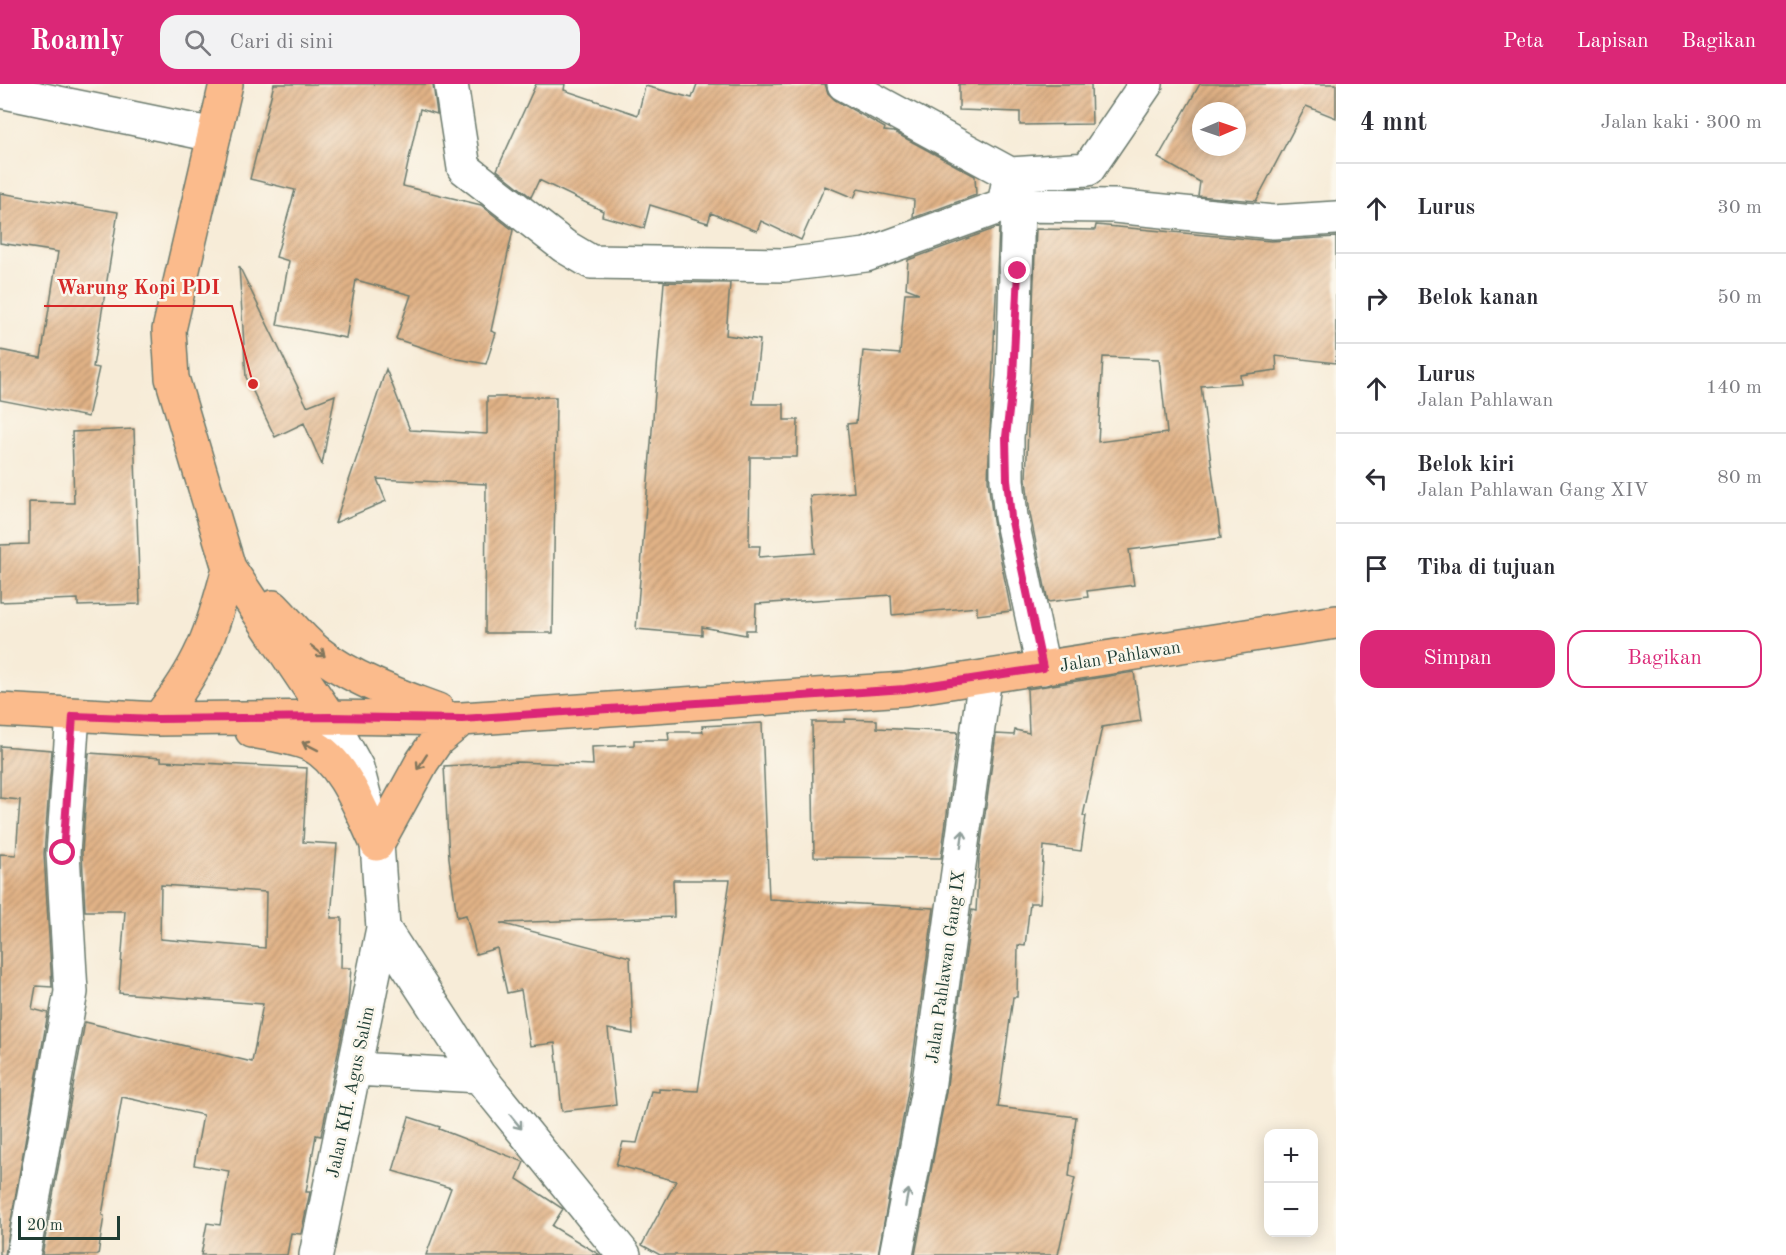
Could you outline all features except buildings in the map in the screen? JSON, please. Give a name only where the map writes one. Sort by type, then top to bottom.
[{"type":"main road","points":[[226,84],[169,330],[172,378],[229,568],[329,717]]},
{"type":"main road","points":[[158,719],[186,685],[211,634],[229,568]]},
{"type":"main road","points":[[229,568],[325,656],[400,697],[462,719]]},
{"type":"main road","name":"Jalan Pahlawan","points":[[158,719],[329,717],[462,719],[905,689],[1336,622]]},
{"type":"main road","points":[[0,710],[73,716],[158,719],[273,734],[312,745],[341,771],[377,844]]},
{"type":"main road","points":[[377,844],[422,762],[437,740],[462,719]]},
{"type":"street","points":[[451,84],[464,168],[564,246],[591,262],[784,265],[866,255],[1011,195],[1088,170],[1146,84]]},
{"type":"street","points":[[844,84],[1011,195],[1273,222],[1336,218]]},
{"type":"street","points":[[0,91],[213,135]]},
{"type":"street","points":[[1011,195],[1013,377],[1006,437],[1007,480],[1011,517],[1043,668]]},
{"type":"street","name":"Jalan Pahlawan Gang IX","points":[[896,1255],[928,1089],[985,677]]},
{"type":"street","points":[[23,1255],[71,992],[63,853],[73,716]]},
{"type":"street","points":[[329,717],[349,749],[357,768],[377,844],[383,928],[479,1076],[624,1255]]},
{"type":"street","name":"Jalan KH. Agus Salim","points":[[316,1255],[356,1069],[383,928]]},
{"type":"street","points":[[356,1069],[479,1076]]},
{"type":"place","name":"Warung Kopi PDI","points":[[253,384]]},
{"type":"route","points":[[63,853],[73,716],[158,719],[329,717],[462,719],[905,689],[1043,668],[1011,517],[1007,480],[1006,437],[1013,377],[1018,271]]}]
